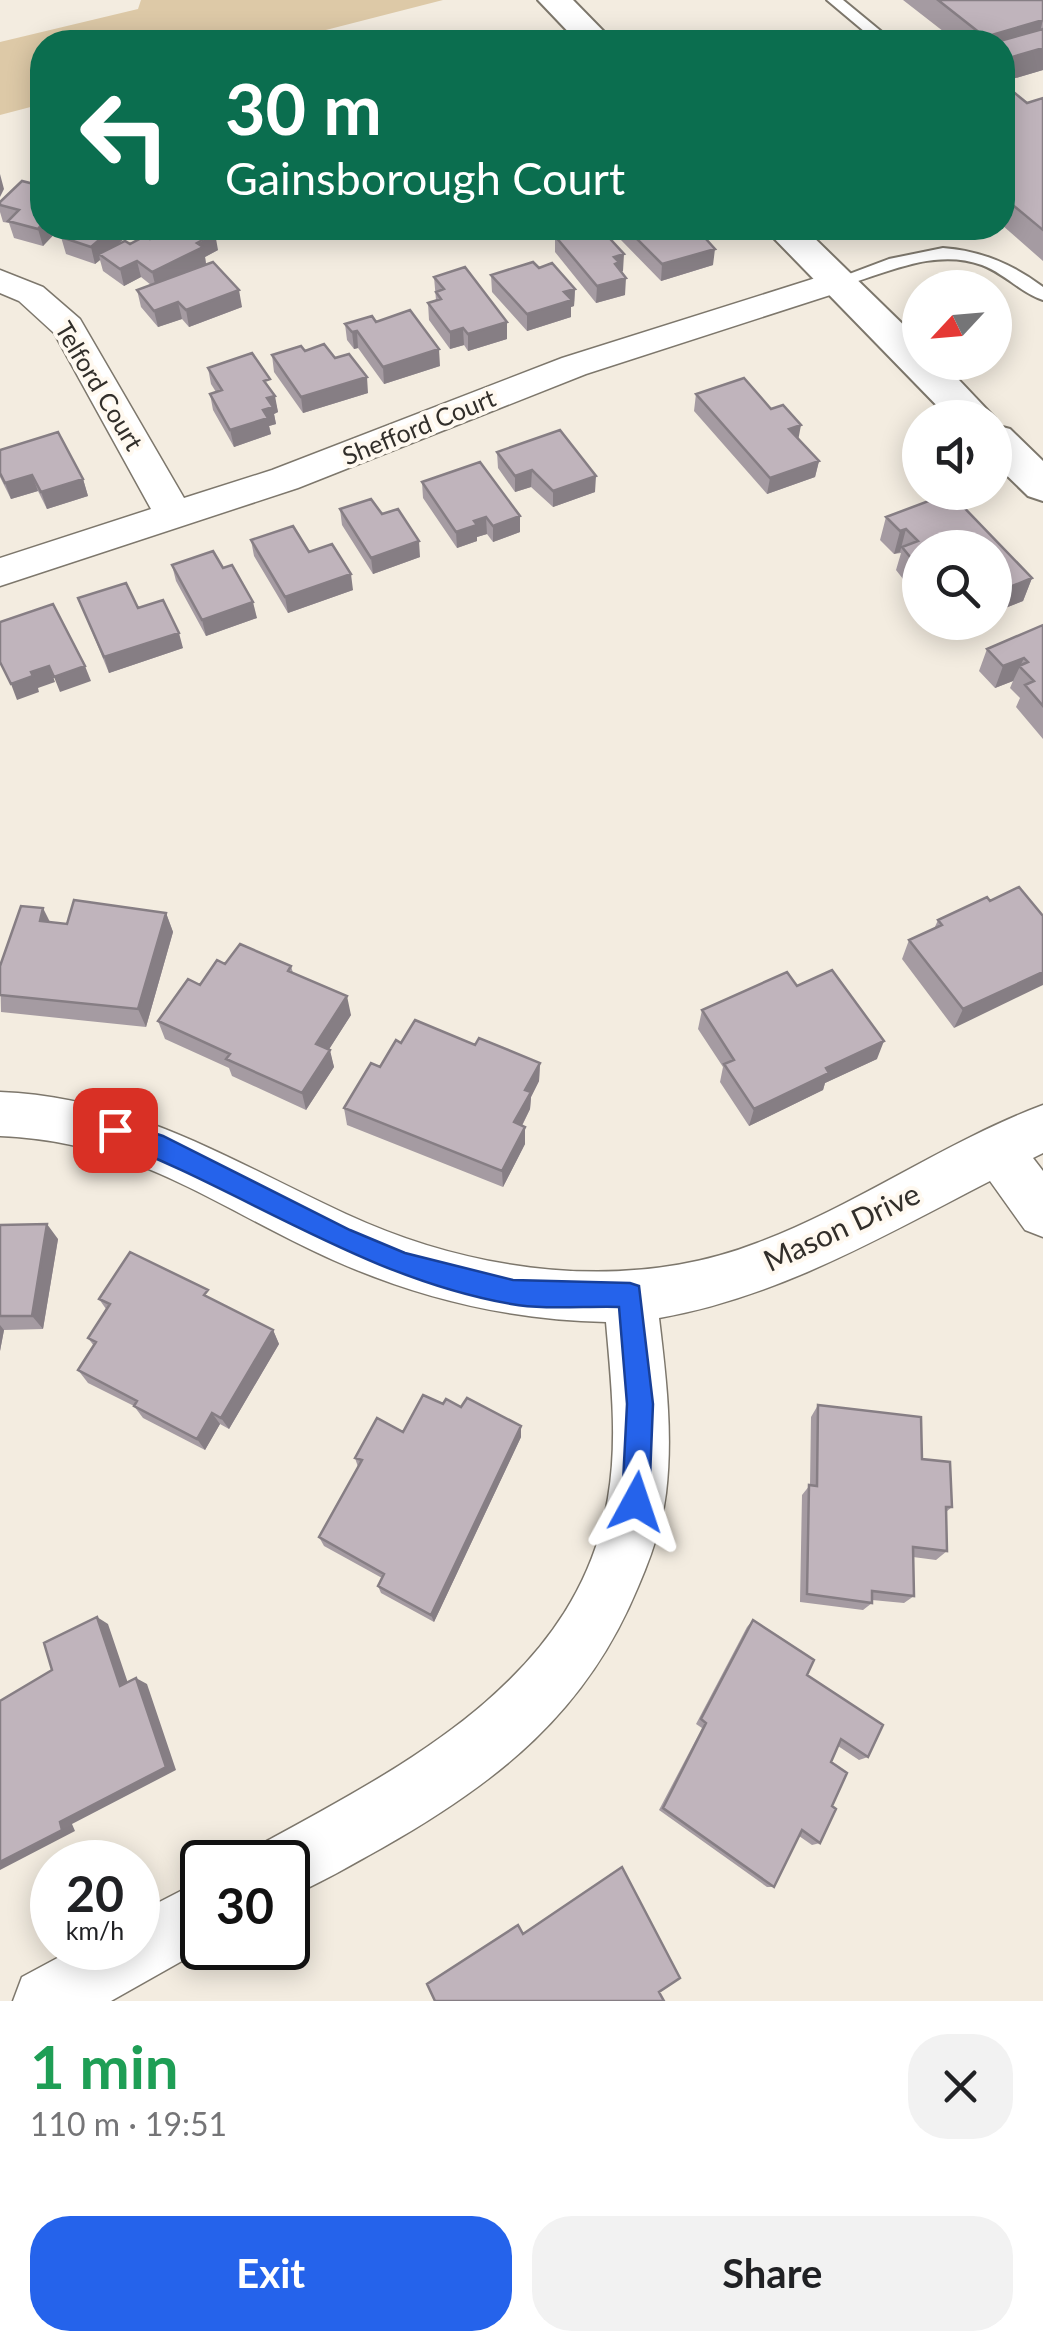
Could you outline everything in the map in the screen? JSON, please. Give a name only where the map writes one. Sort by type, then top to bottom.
[{"type":"street","points":[[554,0],[585,30]]},
{"type":"street","points":[[795,240],[956,400]]},
{"type":"street","name":"Telford Court","points":[[0,280],[31,294],[68,327],[174,515]]},
{"type":"street","name":"Shefford Court","points":[[0,572],[296,475],[574,366],[837,282]]},
{"type":"street","points":[[1012,456],[1043,486]]},
{"type":"street","name":"Mason Drive","points":[[0,1114],[74,1118],[154,1144],[362,1248],[447,1278],[536,1295],[630,1295],[716,1282],[766,1265],[1043,1128]]},
{"type":"street","points":[[998,1152],[1043,1213]]},
{"type":"street","points":[[310,1854],[478,1754],[522,1716],[575,1650],[613,1578],[636,1502],[640,1404],[630,1295]]},
{"type":"street","points":[[46,2001],[180,1925]]},
{"type":"lane","points":[[834,0],[871,30]]},
{"type":"lane","points":[[837,282],[919,256],[967,253],[1011,268],[1043,295]]},
{"type":"shaded area","points":[[141,0],[443,0],[326,30],[50,30],[138,9]]},
{"type":"shaded area","points":[[30,35],[30,107],[0,115],[0,42]]},
{"type":"building","points":[[938,0],[1043,0],[1043,20],[1009,30],[976,30]]},
{"type":"building","points":[[1043,29],[1043,48],[1015,56],[1015,37]]},
{"type":"building","points":[[1015,93],[1027,103],[1043,98],[1043,230],[1015,207]]},
{"type":"building","points":[[22,181],[30,183],[30,227],[8,221],[19,210],[0,205]]},
{"type":"building","points":[[70,240],[99,240],[91,247]]},
{"type":"building","points":[[138,240],[202,240],[197,243],[203,247],[152,272],[137,261],[120,269],[99,254],[125,241],[130,244]]},
{"type":"building","points":[[558,240],[611,240],[624,254],[614,257],[626,278],[597,286]]},
{"type":"building","points":[[638,240],[707,240],[715,249],[662,264]]},
{"type":"building","points":[[213,262],[239,290],[186,310],[178,302],[154,311],[137,290]]},
{"type":"building","points":[[533,262],[539,268],[552,263],[575,289],[564,292],[572,300],[527,314],[491,275]]},
{"type":"building","points":[[465,267],[507,322],[468,334],[463,328],[450,332],[428,303],[441,299],[436,292],[444,289],[434,277]]},
{"type":"building","points":[[410,310],[439,349],[383,367],[357,331],[352,332],[345,324],[372,316],[376,322]]},
{"type":"building","points":[[324,344],[335,358],[349,354],[367,377],[301,397],[272,355]]},
{"type":"building","points":[[252,353],[270,379],[264,381],[275,396],[267,398],[273,407],[263,410],[268,418],[230,430],[210,394],[222,390],[208,368]]},
{"type":"building","points":[[744,378],[771,409],[783,405],[801,425],[789,429],[819,461],[770,478],[696,394]]},
{"type":"building","points":[[560,430],[596,476],[553,491],[532,470],[515,476],[497,452]]},
{"type":"building","points":[[58,432],[83,479],[41,492],[32,475],[5,483],[0,473],[0,450]]},
{"type":"building","points":[[480,462],[520,516],[493,526],[486,517],[474,521],[477,525],[456,532],[422,482]]},
{"type":"building","points":[[371,499],[382,514],[398,509],[419,541],[371,558],[340,509]]},
{"type":"building","points":[[905,510],[966,510],[986,530],[900,531],[886,517]]},
{"type":"building","points":[[293,526],[309,552],[332,544],[351,574],[285,597],[251,540]]},
{"type":"building","points":[[213,551],[223,568],[232,565],[253,602],[202,620],[172,565]]},
{"type":"building","points":[[1012,557],[1032,578],[1012,586]]},
{"type":"building","points":[[126,583],[138,608],[163,600],[179,633],[104,657],[78,598]]},
{"type":"building","points":[[53,604],[85,666],[54,677],[49,666],[11,684],[0,662],[0,622]]},
{"type":"building","points":[[1043,625],[1043,706],[1025,685],[1034,681],[1019,666],[1028,662],[1024,658],[1003,666],[987,649]]},
{"type":"building","points":[[1019,887],[1043,916],[1043,972],[963,1009],[909,940],[942,925],[938,920]]},
{"type":"building","points":[[74,900],[166,913],[138,1009],[0,995],[0,966],[21,906],[43,908],[40,921],[67,924]]},
{"type":"building","points":[[240,944],[291,966],[288,971],[347,996],[316,1044],[330,1050],[302,1093],[226,1059],[230,1054],[158,1021],[188,979],[200,985],[217,960],[225,964]]},
{"type":"building","points":[[832,970],[884,1041],[754,1109],[724,1064],[734,1060],[702,1010],[787,972],[797,986]]},
{"type":"building","points":[[415,1020],[475,1045],[479,1038],[540,1063],[525,1090],[531,1092],[514,1122],[525,1127],[502,1171],[344,1108],[371,1063],[380,1067],[396,1040],[401,1043]]},
{"type":"building","points":[[47,1224],[32,1316],[0,1316],[0,1225]]},
{"type":"building","points":[[130,1252],[208,1290],[204,1295],[273,1330],[221,1418],[212,1413],[197,1439],[134,1406],[137,1401],[78,1370],[96,1342],[88,1338],[110,1304],[99,1299]]},
{"type":"building","points":[[423,1395],[443,1404],[446,1399],[461,1407],[467,1398],[521,1426],[431,1615],[378,1586],[384,1574],[319,1537],[362,1460],[355,1458],[377,1418],[403,1432]]},
{"type":"building","points":[[818,1405],[921,1417],[922,1459],[950,1462],[952,1507],[946,1507],[947,1551],[913,1547],[914,1596],[872,1591],[872,1603],[807,1594],[809,1485],[817,1486]]},
{"type":"building","points":[[97,1617],[120,1686],[136,1678],[166,1767],[60,1822],[62,1830],[43,1840],[30,1840],[30,1847],[0,1862],[0,1701],[52,1670],[44,1643]]},
{"type":"building","points":[[753,1620],[814,1660],[807,1675],[883,1725],[868,1757],[841,1739],[831,1762],[847,1773],[832,1806],[836,1809],[820,1843],[802,1830],[774,1887],[663,1808],[706,1723],[701,1719]]},
{"type":"building","points":[[622,1867],[680,1978],[659,1992],[664,2001],[435,2001],[427,1984],[518,1925],[523,1934]]},
{"type":"route","points":[[115,1130],[154,1144],[341,1238],[404,1265],[513,1292],[584,1297],[630,1295],[640,1404],[636,1502]]}]
